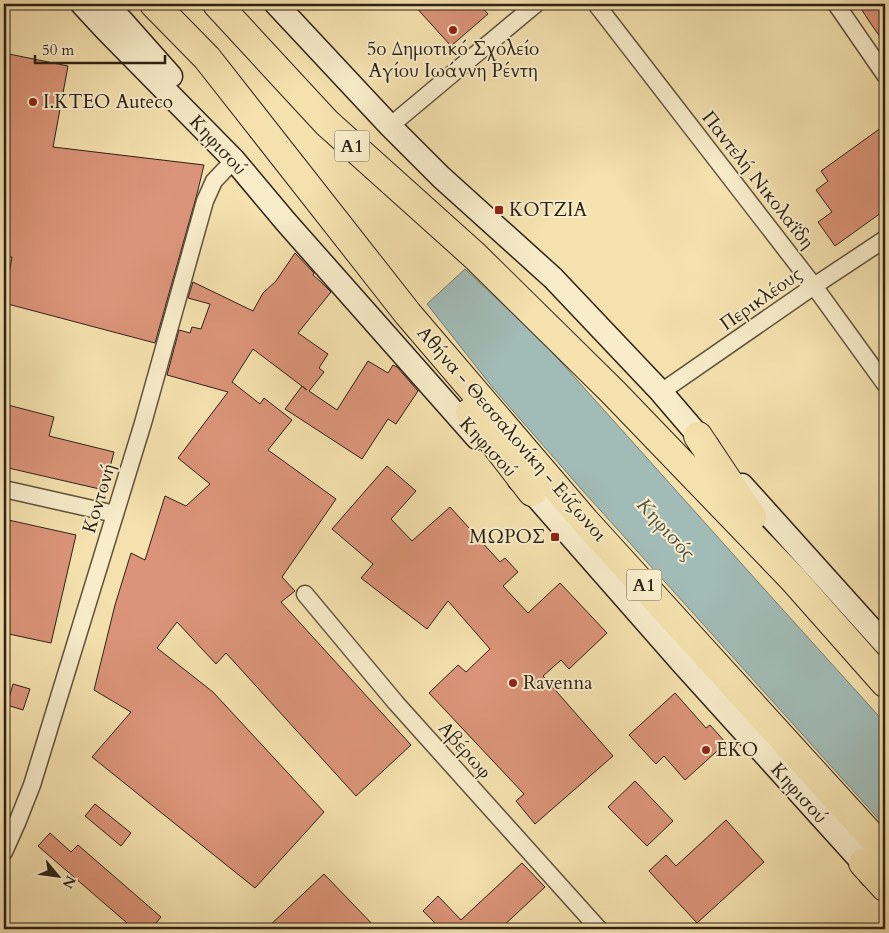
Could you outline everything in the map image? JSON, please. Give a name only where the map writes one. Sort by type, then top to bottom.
[{"type":"highway","name":"Αθήνα - Θεσσαλονίκη - Εύζωνοι","points":[[154,4],[207,58],[408,314],[874,857],[885,887]]},
{"type":"highway","name":"Α1","points":[[217,4],[327,123],[475,256],[613,392],[793,579],[885,684]]},
{"type":"highway","points":[[408,314],[429,359],[532,492]]},
{"type":"highway","points":[[698,436],[793,579]]},
{"type":"main road","name":"Κηφισού","points":[[82,4],[234,160],[371,319],[494,456],[532,492],[683,664],[874,857],[885,898]]},
{"type":"main road","points":[[107,4],[209,121],[234,160]]},
{"type":"main road","points":[[276,4],[390,126],[441,177],[553,278],[661,392],[698,436],[885,644]]},
{"type":"street","points":[[390,126],[536,4]]},
{"type":"street","name":"Παντελή Νικολαΐδη","points":[[596,4],[814,286],[885,384]]},
{"type":"street","points":[[836,4],[885,75]]},
{"type":"street","name":"Κοντονή","points":[[4,852],[32,785],[143,423],[205,201],[214,181],[234,160]]},
{"type":"street","name":"Περικλέους","points":[[661,392],[885,239]]},
{"type":"street","points":[[4,489],[115,514]]},
{"type":"street","name":"Αβέρωφ","points":[[305,594],[396,703],[598,929]]},
{"type":"water","name":"Κηφισός","points":[[465,269],[543,342],[885,723],[885,826],[582,490],[493,388],[427,304]]},
{"type":"building","name":"5ο Δημοτικό Σχολείο Αγίου Ιωάννη Ρέντη","points":[[413,4],[479,4],[488,14],[451,46]]},
{"type":"building","points":[[858,4],[885,4],[885,44],[871,24]]},
{"type":"building","points":[[4,53],[68,66],[53,147],[204,165],[155,343],[4,303],[12,257],[4,256]]},
{"type":"building","points":[[885,125],[885,210],[835,246],[818,222],[832,212],[816,190],[828,181],[821,171]]},
{"type":"building","points":[[295,253],[314,273],[313,275],[331,292],[298,333],[328,354],[319,368],[324,372],[309,391],[337,410],[368,361],[388,373],[393,365],[397,367],[418,391],[396,424],[388,419],[362,459],[285,409],[302,386],[253,349],[232,382],[260,404],[264,398],[292,420],[268,450],[336,499],[282,577],[295,591],[281,602],[411,745],[356,796],[226,653],[216,664],[177,622],[157,648],[213,692],[324,812],[255,888],[92,757],[131,712],[94,690],[115,605],[131,553],[145,560],[165,496],[186,506],[210,484],[178,458],[228,392],[167,375],[179,330],[190,333],[192,327],[201,329],[210,304],[188,298],[193,282],[253,311],[263,293],[276,281]]},
{"type":"building","points":[[4,404],[54,417],[49,436],[114,452],[104,490],[4,467]]},
{"type":"building","points":[[387,466],[416,491],[391,519],[412,541],[450,507],[500,562],[505,558],[518,572],[503,586],[528,613],[560,583],[607,633],[569,669],[561,660],[543,676],[613,756],[535,824],[516,801],[524,794],[429,693],[458,665],[466,672],[490,649],[448,601],[427,629],[361,578],[373,564],[332,529]]},
{"type":"building","points":[[4,519],[76,535],[51,643],[4,633]]},
{"type":"building","points":[[13,684],[30,689],[23,710],[7,705]]},
{"type":"building","points":[[675,693],[706,728],[710,725],[726,743],[685,780],[664,756],[656,764],[629,735]]},
{"type":"building","points":[[635,781],[673,821],[647,846],[608,807]]},
{"type":"building","points":[[95,804],[131,833],[121,846],[85,816]]},
{"type":"building","points":[[726,820],[764,862],[697,923],[649,871],[666,855],[676,866]]},
{"type":"building","points":[[50,833],[71,852],[78,845],[161,917],[151,929],[134,929],[38,846]]},
{"type":"building","points":[[522,863],[545,887],[500,929],[441,929],[423,911],[438,896],[461,920]]},
{"type":"building","points":[[324,874],[377,929],[266,929]]},
{"type":"place","name":"5ο Δημοτικό Σχολείο Αγίου Ιωάννη Ρέντη","points":[[453,30]]},
{"type":"place","name":"Ι.ΚΤΕΟ Auteco","points":[[33,102]]},
{"type":"place","name":"ΚΟΤΖΙΑ","points":[[499,210]]},
{"type":"place","name":"ΜΩΡΟΣ","points":[[555,537]]},
{"type":"place","name":"Ravenna","points":[[513,683]]},
{"type":"place","name":"EKO","points":[[706,750]]}]
